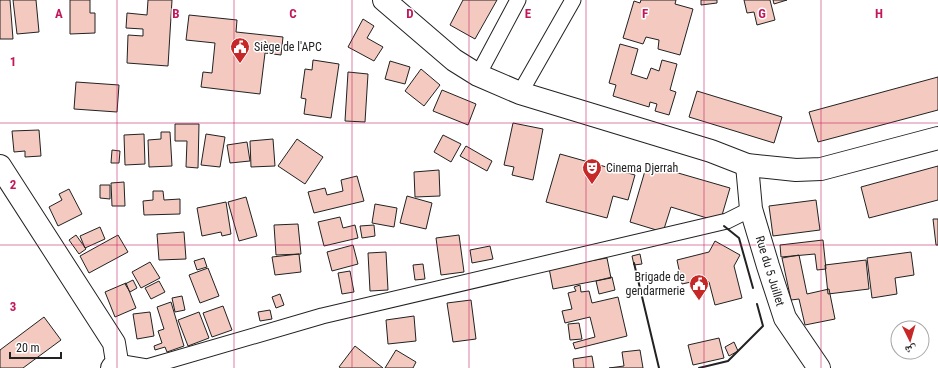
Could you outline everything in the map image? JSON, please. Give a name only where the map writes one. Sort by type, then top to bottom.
[{"type":"main road","points":[[384,0],[454,60],[478,75],[520,94],[711,152],[747,165],[796,170],[821,169],[938,138]]},
{"type":"main road","name":"Rue du 5 Juillet","points":[[747,165],[751,209],[785,318],[819,368]]},
{"type":"main road","points":[[0,166],[114,343],[114,365]]},
{"type":"street","points":[[478,75],[518,0]]},
{"type":"street","points":[[520,94],[573,0]]},
{"type":"street","points":[[114,365],[146,367],[322,316],[727,221],[751,209]]},
{"type":"building","points":[[0,0],[10,0],[13,39],[0,39]]},
{"type":"building","points":[[13,0],[36,0],[39,32],[17,34]]},
{"type":"building","points":[[70,0],[90,0],[90,13],[95,13],[95,33],[70,34]]},
{"type":"building","points":[[148,0],[172,0],[168,66],[127,63],[128,35],[143,36],[143,29],[126,28],[127,13],[147,15]]},
{"type":"building","points":[[463,0],[497,0],[475,39],[450,25]]},
{"type":"building","points":[[641,0],[676,0],[675,4],[693,9],[680,55],[658,49],[659,40],[646,37],[643,44],[623,38],[634,1],[640,3]]},
{"type":"building","points":[[701,0],[717,0],[717,3],[701,5]]},
{"type":"building","points":[[744,0],[770,0],[775,20],[757,25],[754,12],[747,13]]},
{"type":"building","points":[[773,0],[787,0],[774,4]]},
{"type":"building","points":[[189,15],[237,20],[236,32],[283,37],[281,55],[265,53],[260,94],[201,87],[203,72],[212,73],[215,43],[186,40]]},
{"type":"building","points":[[363,19],[374,26],[367,38],[383,47],[374,61],[348,47]]},
{"type":"building","points":[[620,44],[638,49],[631,74],[647,79],[651,68],[659,71],[662,60],[677,64],[670,90],[676,92],[669,115],[655,111],[657,104],[650,102],[649,107],[613,96],[616,85],[609,83]]},
{"type":"building","points":[[313,60],[339,64],[331,118],[304,114],[306,99],[301,98],[305,69],[312,70]]},
{"type":"building","points":[[390,61],[410,67],[405,84],[385,79]]},
{"type":"building","points":[[421,69],[440,85],[424,106],[405,91]]},
{"type":"building","points":[[348,72],[368,74],[365,122],[345,121]]},
{"type":"building","points":[[938,77],[938,110],[818,142],[809,112]]},
{"type":"building","points":[[76,82],[119,85],[117,112],[74,109]]},
{"type":"building","points":[[442,90],[476,104],[468,125],[433,111]]},
{"type":"building","points":[[697,91],[782,117],[774,143],[689,117]]},
{"type":"building","points":[[513,123],[543,129],[533,180],[512,175],[514,167],[504,165]]},
{"type":"building","points":[[175,124],[199,124],[198,168],[186,167],[187,141],[175,141]]},
{"type":"building","points":[[39,130],[41,156],[25,157],[25,151],[14,152],[12,131]]},
{"type":"building","points":[[161,132],[170,132],[172,166],[149,167],[148,140],[161,139]]},
{"type":"building","points":[[144,134],[145,164],[125,165],[124,135]]},
{"type":"building","points":[[206,134],[225,137],[220,167],[201,165]]},
{"type":"building","points":[[443,135],[461,144],[451,162],[434,152]]},
{"type":"building","points":[[273,139],[275,166],[251,167],[250,141]]},
{"type":"building","points":[[297,139],[323,157],[305,184],[278,166]]},
{"type":"building","points":[[247,142],[250,161],[230,163],[227,145]]},
{"type":"building","points":[[466,146],[492,161],[487,171],[460,156]]},
{"type":"building","points":[[112,150],[120,151],[119,163],[111,163]]},
{"type":"building","name":"Cinema Djerrah","points":[[560,154],[635,175],[628,200],[613,196],[607,218],[546,202]]},
{"type":"building","points":[[647,164],[730,188],[720,222],[671,207],[663,232],[630,222]]},
{"type":"building","points":[[938,166],[938,200],[869,218],[861,187]]},
{"type":"building","points":[[439,170],[440,196],[415,197],[414,172]]},
{"type":"building","points":[[357,176],[364,201],[314,213],[308,192],[325,188],[327,195],[343,191],[341,180]]},
{"type":"building","points":[[124,182],[125,206],[112,206],[111,183]]},
{"type":"building","points":[[100,185],[110,185],[110,199],[100,198]]},
{"type":"building","points":[[69,189],[82,214],[58,226],[49,207],[62,200],[59,194]]},
{"type":"building","points":[[153,191],[163,191],[164,200],[180,199],[180,214],[144,215],[143,201],[153,200]]},
{"type":"building","points":[[407,196],[432,203],[426,229],[400,223]]},
{"type":"building","points":[[246,197],[257,236],[239,241],[228,202]]},
{"type":"building","points":[[816,200],[820,230],[773,236],[769,206]]},
{"type":"building","points":[[226,202],[231,234],[222,236],[221,232],[202,236],[197,208]]},
{"type":"building","points":[[375,204],[397,208],[394,227],[372,223]]},
{"type":"building","points":[[340,217],[343,228],[355,225],[358,238],[324,246],[318,222]]},
{"type":"building","points":[[933,219],[938,219],[938,245],[936,245]]},
{"type":"building","points":[[298,224],[301,254],[276,255],[274,225]]},
{"type":"building","points":[[374,225],[375,236],[362,238],[360,226]]},
{"type":"building","points":[[100,227],[105,239],[85,248],[80,236]]},
{"type":"building","points":[[184,232],[186,259],[159,260],[157,234]]},
{"type":"building","points":[[76,235],[86,249],[79,254],[69,240]]},
{"type":"building","points":[[118,235],[128,252],[89,273],[80,256]]},
{"type":"building","points":[[459,235],[464,272],[441,275],[436,238]]},
{"type":"building","points":[[823,240],[826,269],[817,270],[815,254],[781,257],[780,245]]},
{"type":"building","points":[[715,241],[740,255],[734,266],[742,298],[715,305],[709,282],[705,279],[682,284],[677,260],[709,252]]},
{"type":"building","points":[[353,245],[358,264],[332,271],[327,252]]},
{"type":"building","points":[[490,246],[493,259],[472,263],[470,250]]},
{"type":"building","points":[[386,252],[388,290],[370,291],[368,253]]},
{"type":"building","points":[[911,252],[914,275],[895,278],[897,294],[872,298],[867,258]]},
{"type":"building","points":[[299,254],[301,272],[275,275],[272,257]]},
{"type":"building","points":[[640,254],[642,264],[634,265],[632,256]]},
{"type":"building","points":[[799,255],[807,294],[829,289],[835,319],[805,325],[799,299],[791,300],[782,258]]},
{"type":"building","points":[[204,258],[207,267],[197,270],[194,261]]},
{"type":"building","points":[[607,258],[611,278],[553,289],[549,268]]},
{"type":"building","points":[[866,260],[869,289],[828,294],[825,265]]},
{"type":"building","points":[[150,262],[160,278],[141,288],[132,272]]},
{"type":"building","points":[[423,264],[425,279],[415,280],[413,265]]},
{"type":"building","points":[[208,268],[219,296],[200,303],[189,275]]},
{"type":"building","points":[[350,271],[354,292],[342,294],[338,273]]},
{"type":"building","points":[[612,277],[615,290],[599,294],[596,281]]},
{"type":"building","points":[[133,280],[137,288],[130,292],[125,284]]},
{"type":"building","points":[[159,281],[165,292],[151,299],[145,288]]},
{"type":"building","points":[[126,283],[136,308],[115,317],[105,292]]},
{"type":"building","points":[[580,285],[581,292],[589,291],[592,303],[618,297],[627,336],[575,349],[573,343],[595,337],[590,317],[565,323],[562,311],[572,309],[568,293],[576,291],[574,287]]},
{"type":"building","points":[[280,294],[284,305],[276,308],[272,297]]},
{"type":"building","points":[[182,296],[185,310],[175,312],[172,298]]},
{"type":"building","points":[[471,300],[476,339],[453,342],[447,303]]},
{"type":"building","points":[[171,302],[184,346],[167,352],[165,347],[155,350],[154,346],[162,343],[158,331],[164,329],[157,307]]},
{"type":"building","points":[[223,306],[232,330],[212,337],[203,313]]},
{"type":"building","points":[[270,310],[272,319],[260,321],[258,312]]},
{"type":"building","points":[[150,312],[154,336],[137,339],[133,314]]},
{"type":"building","points":[[199,312],[209,338],[188,346],[178,320]]},
{"type":"building","points":[[414,316],[416,341],[388,344],[386,320]]},
{"type":"building","points":[[44,317],[61,340],[23,368],[0,368],[0,350]]},
{"type":"building","points":[[579,323],[582,339],[570,340],[568,324]]},
{"type":"building","points":[[719,338],[724,358],[693,365],[688,345]]},
{"type":"building","points":[[734,342],[738,351],[729,356],[725,347]]},
{"type":"building","points":[[355,346],[383,368],[339,367]]},
{"type":"building","points":[[396,350],[416,362],[413,368],[385,368]]},
{"type":"building","points":[[640,350],[643,368],[609,368],[624,366],[622,352]]},
{"type":"building","points":[[592,356],[594,368],[574,368],[573,359]]},
{"type":"wall","points":[[724,226],[739,238],[753,288]]},
{"type":"wall","points":[[634,263],[659,368]]},
{"type":"wall","points":[[699,368],[728,361],[763,326],[757,304]]},
{"type":"place","name":"Siège de l'APC","points":[[240,64]]},
{"type":"place","name":"Cinema Djerrah","points":[[592,185]]},
{"type":"place","name":"Brigade de gendarmerie","points":[[699,301]]}]
